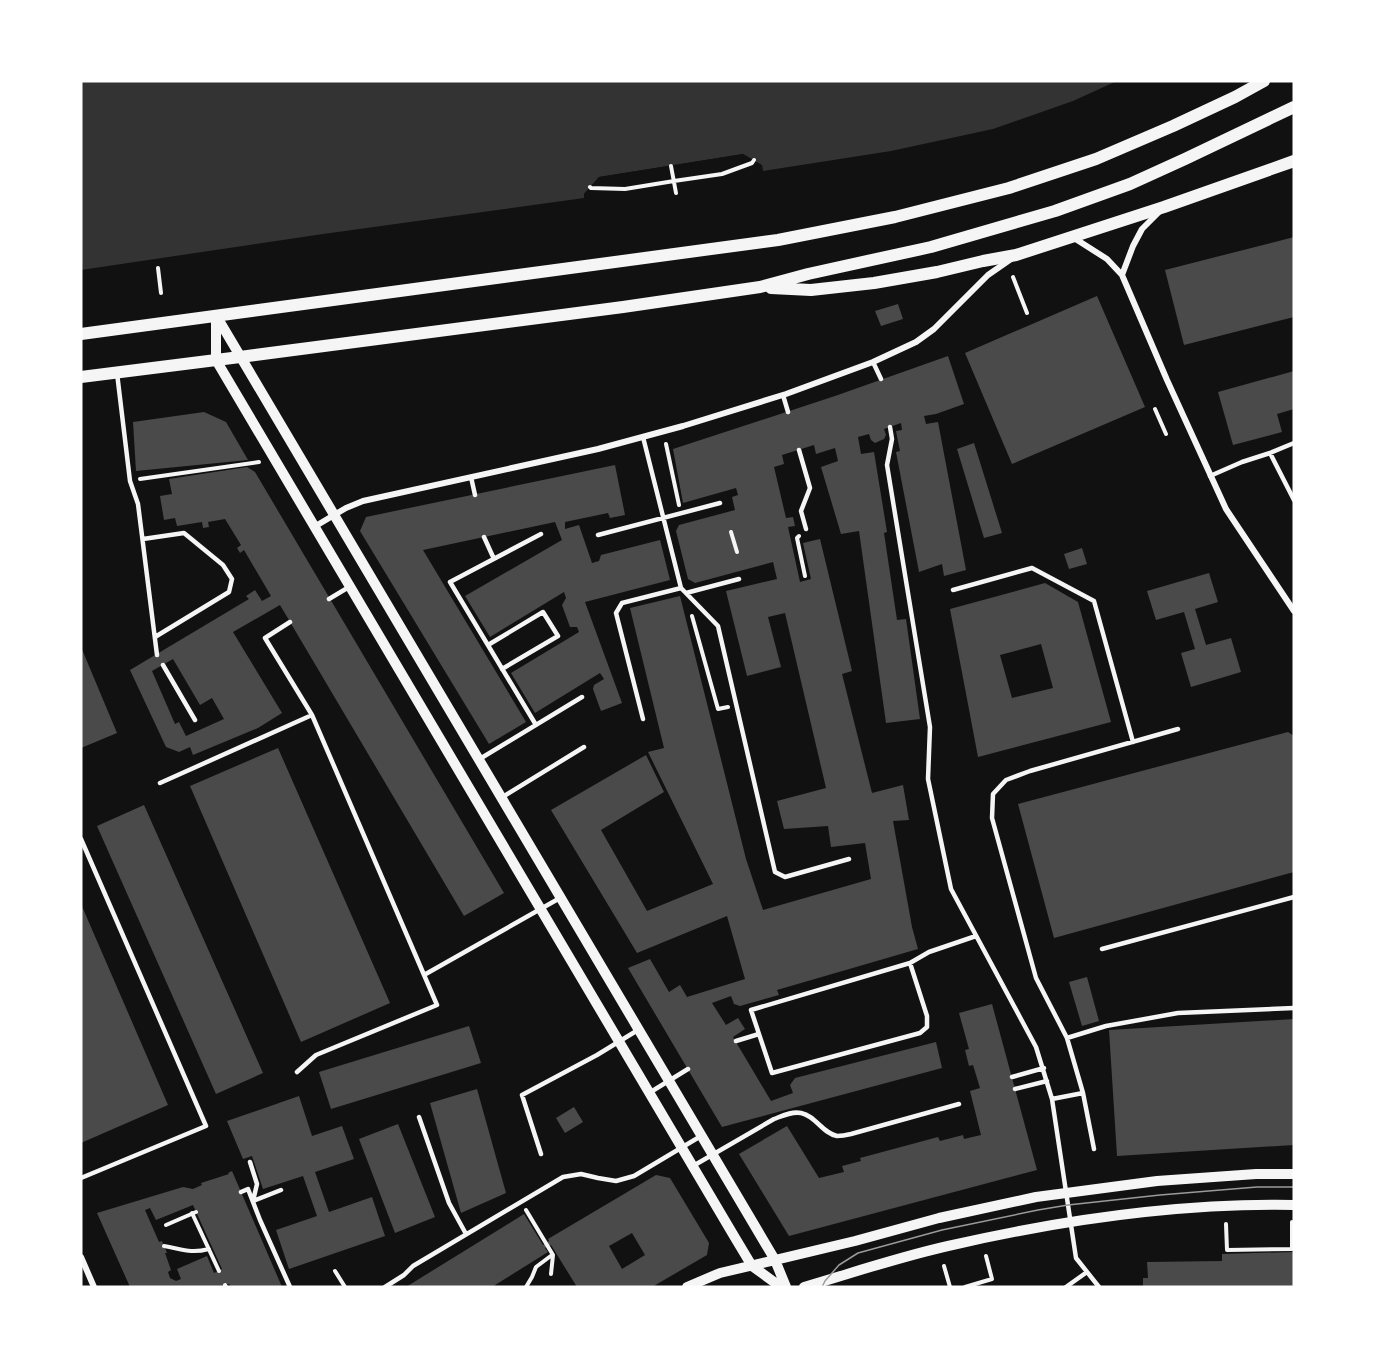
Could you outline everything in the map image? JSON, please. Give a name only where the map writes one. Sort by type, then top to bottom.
[{"type":"main road","points":[[81,334],[778,240],[895,218],[1009,188],[1096,159],[1173,126],[1264,81]]},
{"type":"main road","points":[[81,377],[623,307],[760,287],[931,247],[1055,211],[1130,184],[1294,107]]},
{"type":"main road","points":[[760,287],[811,290],[874,283],[1016,255],[1164,207],[1294,161]]},
{"type":"street","points":[[1122,275],[1142,230],[1164,207]]},
{"type":"street","points":[[1072,237],[1107,259],[1122,275],[1226,509],[1294,611]]},
{"type":"street","points":[[314,527],[363,501],[643,437],[720,416],[873,362],[916,342],[934,329],[988,275],[1016,255]]},
{"type":"street","points":[[216,316],[775,1260],[786,1287]]},
{"type":"street","points":[[216,316],[216,360],[752,1266],[781,1287]]},
{"type":"street","points":[[687,1287],[720,1273],[939,1218],[1036,1197],[1157,1181],[1256,1174],[1294,1174]]},
{"type":"street","points":[[804,1287],[863,1268],[946,1246],[1041,1226],[1161,1210],[1256,1204],[1294,1205]]},
{"type":"street","points":[[81,1257],[83,1269],[94,1287]]},
{"type":"lane","points":[[873,362],[881,380]]},
{"type":"lane","points":[[117,373],[130,481],[138,504],[143,538],[157,655]]},
{"type":"lane","points":[[783,395],[788,412]]},
{"type":"lane","points":[[890,427],[892,439],[887,465],[930,727],[928,779],[951,889],[1036,1047],[1044,1068],[1052,1099],[1076,1258],[1099,1287]]},
{"type":"lane","points":[[643,437],[681,588],[718,626],[775,872],[785,877],[849,859]]},
{"type":"lane","points":[[1210,476],[1294,443]]},
{"type":"lane","points":[[799,450],[810,488],[801,511],[806,529]]},
{"type":"lane","points":[[1270,453],[1294,500]]},
{"type":"lane","points":[[471,477],[475,495]]},
{"type":"lane","points":[[598,535],[720,503]]},
{"type":"lane","points":[[143,538],[184,533],[224,565],[232,579],[229,592],[155,637]]},
{"type":"lane","points":[[536,725],[450,582],[542,534]]},
{"type":"lane","points":[[484,537],[494,559]]},
{"type":"lane","points":[[953,590],[1032,568],[1094,601],[1133,742]]},
{"type":"lane","points":[[686,592],[739,579]]},
{"type":"lane","points":[[329,599],[350,587]]},
{"type":"lane","points":[[643,719],[616,613],[622,603],[681,588]]},
{"type":"lane","points":[[488,645],[543,612],[558,636],[502,669]]},
{"type":"lane","points":[[290,622],[265,638],[312,715],[437,1005],[316,1055],[297,1072]]},
{"type":"lane","points":[[163,665],[195,720]]},
{"type":"lane","points":[[478,760],[582,697]]},
{"type":"lane","points":[[160,783],[312,715]]},
{"type":"lane","points":[[1094,1149],[1083,1093],[1067,1038],[1036,978],[992,818],[993,794],[1006,780],[1014,777],[1178,729]]},
{"type":"lane","points":[[501,798],[584,747]]},
{"type":"lane","points":[[81,839],[206,1126],[81,1178]]},
{"type":"lane","points":[[1102,949],[1294,897]]},
{"type":"lane","points":[[424,975],[560,898]]},
{"type":"lane","points":[[910,963],[927,1016],[927,1026],[920,1033],[772,1073],[751,1011],[910,963],[930,952],[976,936]]},
{"type":"lane","points":[[1067,1038],[1106,1026],[1178,1013],[1294,1008]]},
{"type":"lane","points":[[541,1154],[522,1095],[638,1030]]},
{"type":"lane","points":[[736,1041],[759,1034]]},
{"type":"lane","points":[[1012,1077],[1044,1068]]},
{"type":"lane","points":[[649,1093],[688,1069]]},
{"type":"lane","points":[[1015,1089],[1047,1081]]},
{"type":"lane","points":[[1052,1099],[1083,1093]]},
{"type":"lane","points":[[692,1166],[774,1119],[787,1114],[801,1113],[812,1118],[828,1132],[838,1136],[959,1104]]},
{"type":"lane","points":[[418,1118],[449,1203],[466,1234]]},
{"type":"lane","points":[[385,1287],[404,1275],[413,1266],[563,1177],[581,1174],[616,1181],[634,1176],[701,1136]]},
{"type":"lane","points":[[250,1162],[257,1184],[253,1201]]},
{"type":"lane","points":[[241,1192],[248,1189],[290,1287]]},
{"type":"lane","points":[[253,1201],[281,1190]]},
{"type":"lane","points":[[1066,1287],[1087,1272]]},
{"type":"path","points":[[590,187],[625,189],[674,181],[731,171],[752,163],[754,160]]},
{"type":"path","points":[[671,166],[676,194]]},
{"type":"path","points":[[158,268],[160,293]]},
{"type":"path","points":[[1013,277],[1027,313]]},
{"type":"path","points":[[1155,409],[1166,434]]},
{"type":"path","points":[[666,444],[681,514]]},
{"type":"path","points":[[130,481],[259,462]]},
{"type":"path","points":[[805,576],[797,538],[806,529]]},
{"type":"path","points":[[731,532],[736,552]]},
{"type":"path","points":[[681,588],[691,611],[718,709],[736,705]]},
{"type":"path","points":[[521,1202],[553,1255],[550,1274]]},
{"type":"path","points":[[166,1225],[194,1213],[219,1270]]},
{"type":"path","points":[[1226,1224],[1227,1250],[1292,1249],[1292,1222]]},
{"type":"path","points":[[164,1246],[187,1252],[208,1249]]},
{"type":"path","points":[[526,1287],[536,1267],[553,1255]]},
{"type":"path","points":[[965,1287],[992,1279],[986,1256]]},
{"type":"path","points":[[944,1266],[950,1287]]},
{"type":"path","points":[[335,1271],[345,1287]]},
{"type":"shaded area","points":[[81,81],[1117,81],[1073,101],[993,129],[891,151],[763,171],[761,165],[743,154],[599,177],[584,194],[584,198],[81,270]]},
{"type":"pier","points":[[743,154],[762,165],[763,171],[760,172],[759,167],[743,157],[600,180],[587,198],[584,198],[584,194],[599,177]]},
{"type":"building","points":[[1294,237],[1294,317],[1184,345],[1165,270]]},
{"type":"building","points":[[1097,296],[1145,407],[1012,464],[965,353]]},
{"type":"building","points":[[898,304],[903,319],[881,326],[875,311]]},
{"type":"building","points":[[948,356],[964,404],[924,416],[926,424],[938,422],[966,570],[944,576],[942,564],[919,572],[896,452],[900,451],[896,431],[902,430],[901,423],[884,429],[886,435],[884,439],[875,443],[869,434],[858,437],[861,454],[874,452],[887,532],[884,533],[897,620],[906,619],[920,719],[886,723],[859,531],[841,534],[821,467],[838,461],[835,448],[816,454],[814,445],[782,455],[784,464],[774,467],[786,518],[793,517],[795,526],[788,527],[800,582],[811,579],[803,543],[820,539],[852,671],[842,674],[872,793],[903,785],[909,820],[893,821],[918,949],[777,990],[779,995],[740,1006],[734,1004],[731,996],[712,1003],[726,1025],[738,1018],[745,1029],[733,1037],[771,1101],[793,1093],[790,1085],[795,1078],[936,1042],[942,1068],[722,1127],[628,968],[650,959],[669,992],[680,985],[687,997],[745,979],[727,916],[637,953],[551,810],[646,755],[664,792],[601,830],[647,911],[713,884],[648,752],[664,748],[630,608],[680,596],[746,859],[763,910],[871,879],[865,843],[831,847],[828,826],[784,829],[777,801],[826,788],[785,613],[768,617],[781,667],[747,676],[726,591],[777,579],[773,562],[695,583],[688,579],[676,531],[679,525],[735,510],[732,497],[738,495],[736,488],[683,503],[673,449]]},
{"type":"building","points":[[1294,371],[1294,409],[1277,414],[1282,432],[1233,445],[1218,392]]},
{"type":"building","points":[[204,412],[226,422],[248,460],[136,471],[133,422]]},
{"type":"building","points":[[974,443],[1002,533],[984,538],[957,449]]},
{"type":"building","points":[[615,465],[625,515],[610,518],[608,513],[565,522],[565,529],[579,525],[592,563],[599,561],[601,555],[660,540],[670,580],[585,602],[622,703],[601,711],[593,689],[594,685],[604,679],[600,673],[535,713],[511,673],[579,632],[577,627],[570,627],[562,605],[566,598],[564,592],[490,637],[465,596],[562,540],[555,522],[423,550],[526,722],[489,744],[360,531],[366,517]]},
{"type":"building","points":[[247,467],[255,472],[504,893],[464,916],[280,605],[233,632],[282,713],[258,728],[193,755],[190,747],[179,752],[166,747],[130,670],[249,599],[246,596],[255,590],[262,601],[271,596],[244,550],[240,553],[237,548],[241,545],[225,519],[208,522],[209,527],[203,528],[202,522],[177,526],[175,518],[164,520],[160,496],[172,494],[169,479]],"holes":[[[173,659],[200,705],[212,698],[224,719],[186,736],[179,722],[175,724],[152,671]]]},
{"type":"building","points":[[1082,548],[1087,564],[1069,569],[1064,554]]},
{"type":"building","points":[[1209,573],[1218,602],[1195,609],[1206,645],[1231,638],[1241,672],[1191,687],[1181,653],[1195,649],[1184,612],[1156,620],[1147,591]]},
{"type":"building","points":[[1045,583],[1078,602],[1111,722],[978,757],[950,609]],"holes":[[[1041,644],[1053,688],[1012,698],[1000,655]]]},
{"type":"building","points":[[81,647],[117,733],[81,748]]},
{"type":"building","points":[[1288,732],[1294,736],[1294,872],[1054,938],[1018,804]]},
{"type":"building","points":[[278,748],[390,1003],[301,1042],[190,786]]},
{"type":"building","points":[[144,805],[263,1073],[216,1094],[97,826]]},
{"type":"building","points":[[81,904],[168,1105],[81,1143]]},
{"type":"building","points":[[1087,977],[1099,1021],[1082,1026],[1069,982]]},
{"type":"building","points":[[992,1004],[1037,1170],[789,1236],[739,1154],[787,1126],[819,1178],[844,1172],[842,1166],[861,1161],[860,1158],[938,1137],[940,1141],[963,1135],[964,1139],[981,1135],[970,1091],[980,1088],[973,1065],[969,1066],[965,1050],[969,1049],[959,1013]]},
{"type":"building","points":[[1294,1019],[1294,1145],[1117,1156],[1109,1030]]},
{"type":"building","points":[[469,1026],[481,1063],[331,1109],[319,1072]]},
{"type":"building","points":[[477,1089],[506,1193],[461,1213],[430,1103]]},
{"type":"building","points":[[299,1096],[312,1136],[342,1126],[354,1159],[315,1172],[329,1212],[372,1197],[385,1236],[289,1269],[276,1230],[317,1216],[303,1176],[263,1189],[252,1156],[243,1159],[227,1121]]},
{"type":"building","points":[[574,1107],[583,1122],[565,1133],[556,1118]]},
{"type":"building","points":[[398,1124],[435,1217],[395,1233],[359,1139]]},
{"type":"building","points":[[232,1171],[282,1287],[231,1287],[229,1284],[220,1287],[130,1287],[97,1213],[183,1187],[193,1189],[202,1185],[201,1183]],"holes":[[[193,1205],[222,1269],[214,1273],[207,1256],[177,1269],[181,1279],[176,1281],[170,1278],[168,1272],[171,1270],[165,1253],[167,1253],[162,1241],[159,1242],[145,1210],[150,1208],[156,1220]]]},
{"type":"building","points":[[656,1175],[670,1178],[709,1243],[707,1255],[652,1287],[577,1287],[551,1245],[545,1248],[548,1252],[492,1287],[406,1287],[524,1214],[543,1245],[549,1241],[548,1239]],"holes":[[[632,1233],[645,1255],[622,1269],[609,1246]]]},
{"type":"building","points":[[1294,1252],[1294,1287],[1143,1287],[1143,1278],[1148,1278],[1147,1262],[1222,1261],[1222,1254]]},
{"type":"tram line","points":[[822,1287],[839,1265],[858,1253],[942,1230],[1068,1205],[1257,1187],[1294,1187]]}]
